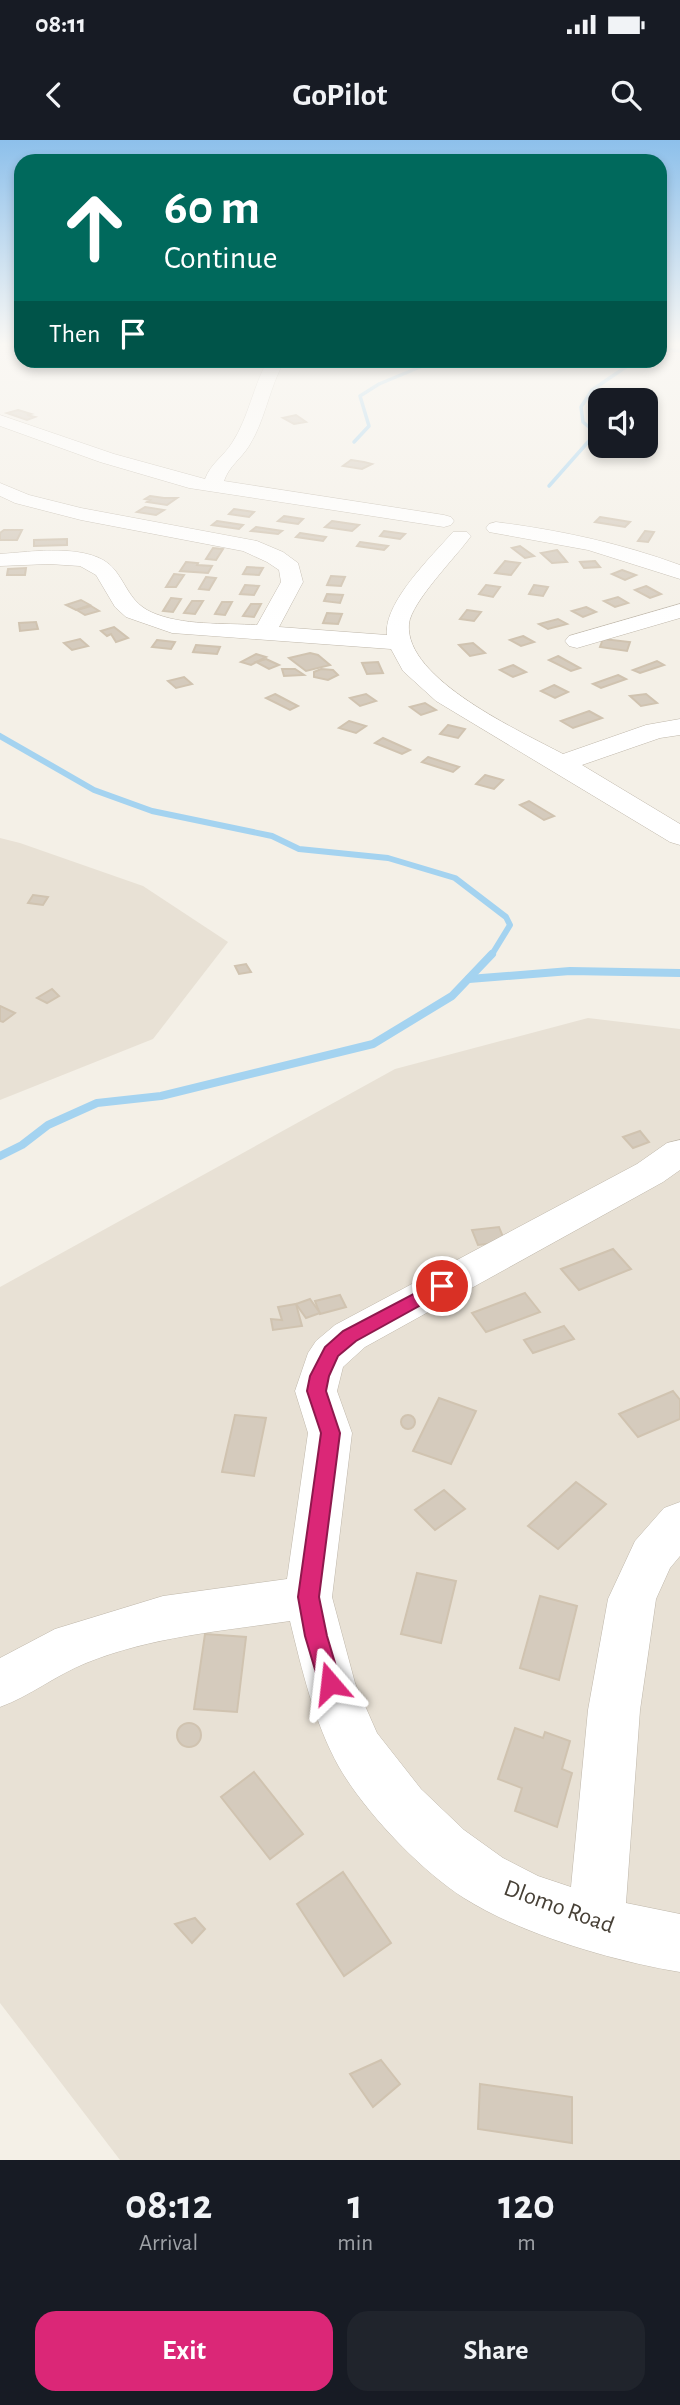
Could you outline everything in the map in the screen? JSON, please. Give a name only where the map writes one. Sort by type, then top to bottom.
[{"type":"street","points":[[52,438],[160,475],[212,486],[570,539],[611,549],[680,572]]},
{"type":"street","points":[[212,486],[218,470],[244,438]]},
{"type":"street","points":[[0,489],[52,507],[249,546],[275,557],[290,568],[292,582],[264,634]]},
{"type":"street","points":[[415,496],[467,523]]},
{"type":"street","points":[[467,523],[406,603],[397,623],[400,643],[412,666],[445,696],[492,726],[680,836]]},
{"type":"street","points":[[0,560],[68,558],[95,564],[105,571],[127,607],[152,621],[191,628],[400,643]]},
{"type":"street","points":[[577,641],[680,611]]},
{"type":"street","points":[[561,764],[655,731],[680,727]]},
{"type":"street","name":"Dlomo Road","points":[[680,1152],[650,1173],[350,1336],[331,1352],[323,1364],[316,1391],[330,1433],[308,1597],[330,1683],[358,1749],[402,1808],[444,1849],[483,1878],[529,1901],[596,1923],[680,1943]]},
{"type":"street","points":[[596,1923],[614,1710],[632,1599],[652,1555],[680,1522]]},
{"type":"street","points":[[0,1684],[72,1645],[163,1618],[308,1597]]},
{"type":"shaded area","points":[[0,838],[143,886],[228,942],[153,1039],[0,1100]]},
{"type":"shaded area","points":[[588,1018],[680,1029],[680,2160],[120,2160],[0,2003],[0,1287],[395,1069]]},
{"type":"building","points":[[351,460],[372,464],[362,469],[343,466]]},
{"type":"building","points":[[150,496],[177,498],[167,505],[147,502],[150,500],[145,499]]},
{"type":"building","points":[[145,507],[164,510],[156,515],[137,512]]},
{"type":"building","points":[[234,509],[254,512],[249,517],[229,514]]},
{"type":"building","points":[[284,516],[303,519],[298,524],[278,521]]},
{"type":"building","points":[[600,517],[630,522],[625,527],[595,522]]},
{"type":"building","points":[[217,521],[243,525],[239,529],[212,525]]},
{"type":"building","points":[[332,521],[359,525],[352,531],[325,527]]},
{"type":"building","points":[[256,527],[282,531],[278,534],[251,531]]},
{"type":"building","points":[[4,530],[22,530],[17,540],[0,540],[0,533]]},
{"type":"building","points":[[384,531],[405,534],[400,539],[380,536]]},
{"type":"building","points":[[645,531],[654,532],[648,542],[638,541]]},
{"type":"building","points":[[300,533],[326,537],[323,541],[296,537]]},
{"type":"building","points":[[67,539],[67,545],[34,546],[34,540]]},
{"type":"building","points":[[360,542],[388,546],[384,550],[357,546]]},
{"type":"building","points":[[520,546],[534,556],[525,558],[512,548]]},
{"type":"building","points":[[213,548],[223,549],[216,560],[206,559]]},
{"type":"building","points":[[557,550],[567,562],[552,563],[541,553]]},
{"type":"building","points":[[505,561],[520,563],[511,575],[495,573]]},
{"type":"building","points":[[595,561],[600,567],[584,568],[580,562]]},
{"type":"building","points":[[186,562],[212,566],[208,573],[180,571]]},
{"type":"building","points":[[247,567],[263,568],[259,575],[243,574]]},
{"type":"building","points":[[26,568],[25,575],[7,575],[8,569]]},
{"type":"building","points":[[622,570],[636,575],[625,580],[612,574]]},
{"type":"building","points":[[174,574],[184,575],[176,587],[166,587]]},
{"type":"building","points":[[331,576],[345,577],[341,586],[327,585]]},
{"type":"building","points":[[206,577],[216,578],[209,590],[199,589]]},
{"type":"building","points":[[245,585],[259,586],[254,595],[240,594]]},
{"type":"building","points":[[486,585],[500,587],[493,597],[479,594]]},
{"type":"building","points":[[534,585],[548,587],[543,596],[529,594]]},
{"type":"building","points":[[646,586],[661,594],[650,598],[635,590]]},
{"type":"building","points":[[327,594],[343,595],[340,603],[324,601]]},
{"type":"building","points":[[618,597],[628,603],[615,607],[604,601]]},
{"type":"building","points":[[171,598],[181,599],[173,612],[163,611]]},
{"type":"building","points":[[81,600],[90,605],[76,610],[66,605]]},
{"type":"building","points":[[192,601],[203,601],[195,614],[184,613]]},
{"type":"building","points":[[222,602],[232,602],[225,615],[215,614]]},
{"type":"building","points":[[251,604],[261,604],[254,617],[243,616]]},
{"type":"building","points":[[91,606],[99,611],[85,615],[77,610]]},
{"type":"building","points":[[586,607],[596,612],[583,617],[572,611]]},
{"type":"building","points":[[467,610],[481,612],[474,621],[460,619]]},
{"type":"building","points":[[327,613],[342,614],[338,624],[323,623]]},
{"type":"building","points":[[558,619],[567,624],[548,629],[539,624]]},
{"type":"building","points":[[36,622],[38,629],[20,631],[19,623]]},
{"type":"building","points":[[114,627],[128,638],[116,642],[111,634],[107,636],[101,631]]},
{"type":"building","points":[[523,636],[534,642],[521,646],[510,640]]},
{"type":"building","points":[[80,639],[88,646],[72,650],[64,643]]},
{"type":"building","points":[[603,639],[630,642],[627,651],[600,647]]},
{"type":"building","points":[[157,640],[175,642],[171,649],[152,647]]},
{"type":"building","points":[[473,643],[485,653],[470,656],[459,645]]},
{"type":"building","points":[[196,645],[220,647],[217,654],[193,652]]},
{"type":"building","points":[[310,653],[318,655],[330,665],[306,671],[289,658]]},
{"type":"building","points":[[256,654],[266,657],[251,665],[241,662]]},
{"type":"building","points":[[558,656],[580,668],[571,671],[549,660]]},
{"type":"building","points":[[266,659],[279,665],[269,669],[256,662]]},
{"type":"building","points":[[657,661],[664,665],[640,673],[633,670]]},
{"type":"building","points":[[378,662],[383,673],[367,674],[362,663]]},
{"type":"building","points":[[513,665],[526,672],[513,677],[500,670]]},
{"type":"building","points":[[282,669],[295,669],[304,675],[284,676]]},
{"type":"building","points":[[321,669],[333,670],[338,675],[328,680],[314,677],[314,672]]},
{"type":"building","points":[[618,675],[626,679],[601,688],[593,684]]},
{"type":"building","points":[[184,677],[192,684],[176,688],[168,681]]},
{"type":"building","points":[[554,685],[568,692],[555,698],[541,691]]},
{"type":"building","points":[[275,694],[298,706],[290,710],[266,698]]},
{"type":"building","points":[[366,694],[376,701],[360,706],[350,698]]},
{"type":"building","points":[[646,694],[657,703],[641,706],[630,696]]},
{"type":"building","points":[[425,703],[436,710],[421,715],[410,707]]},
{"type":"building","points":[[589,711],[602,718],[573,728],[561,721]]},
{"type":"building","points":[[349,721],[366,726],[356,733],[339,728]]},
{"type":"building","points":[[448,725],[465,729],[458,738],[440,734]]},
{"type":"building","points":[[383,738],[410,750],[402,754],[375,743]]},
{"type":"building","points":[[428,757],[459,767],[453,772],[422,762]]},
{"type":"building","points":[[485,775],[503,780],[494,789],[476,784]]},
{"type":"building","points":[[529,801],[554,816],[544,820],[520,805]]},
{"type":"building","points":[[33,895],[48,897],[43,905],[28,903]]},
{"type":"building","points":[[246,964],[251,972],[239,974],[235,966]]},
{"type":"building","points":[[52,989],[59,996],[47,1003],[37,998]]},
{"type":"building","points":[[0,1006],[15,1013],[3,1022],[0,1021]]},
{"type":"building","points":[[640,1131],[649,1142],[633,1148],[623,1137]]},
{"type":"building","points":[[499,1227],[505,1242],[478,1245],[472,1230]]},
{"type":"building","points":[[613,1249],[631,1269],[579,1290],[561,1269]]},
{"type":"building","points":[[525,1293],[540,1312],[486,1332],[472,1313]]},
{"type":"building","points":[[340,1295],[346,1307],[320,1314],[315,1301]]},
{"type":"building","points":[[310,1299],[320,1313],[306,1318],[296,1304]]},
{"type":"building","points":[[296,1304],[302,1326],[273,1330],[271,1319],[282,1320],[278,1307]]},
{"type":"building","points":[[564,1326],[574,1339],[533,1353],[524,1340]]},
{"type":"building","points":[[673,1391],[680,1400],[680,1419],[638,1437],[619,1414]]},
{"type":"building","points":[[439,1398],[476,1411],[451,1464],[413,1451]]},
{"type":"building","points":[[235,1415],[266,1418],[254,1476],[222,1472]]},
{"type":"building","points":[[408,1415],[413,1417],[413,1427],[408,1429],[403,1427],[401,1422],[403,1417]]},
{"type":"building","points":[[576,1482],[606,1504],[558,1549],[528,1526]]},
{"type":"building","points":[[444,1490],[465,1509],[435,1530],[415,1510]]},
{"type":"building","points":[[417,1573],[456,1581],[441,1643],[401,1634]]},
{"type":"building","points":[[540,1596],[577,1606],[559,1680],[520,1668]]},
{"type":"building","points":[[205,1634],[246,1637],[237,1712],[194,1709]]},
{"type":"building","points":[[189,1723],[200,1730],[201,1735],[194,1746],[189,1747],[178,1740],[177,1735],[184,1724]]},
{"type":"building","points":[[515,1728],[543,1738],[545,1732],[570,1741],[562,1769],[572,1773],[557,1827],[515,1811],[522,1788],[498,1779]]},
{"type":"building","points":[[254,1772],[303,1834],[270,1859],[221,1797]]},
{"type":"building","points":[[343,1872],[391,1943],[344,1976],[297,1904]]},
{"type":"building","points":[[195,1918],[205,1929],[192,1943],[175,1924]]},
{"type":"building","points":[[381,2060],[400,2084],[373,2107],[350,2074]]},
{"type":"building","points":[[480,2084],[572,2097],[572,2143],[478,2129]]},
{"type":"waterway","points":[[354,442],[358,438]]},
{"type":"waterway","points":[[549,486],[591,438]]},
{"type":"waterway","points":[[0,736],[94,790],[152,811],[272,836],[299,849],[388,858],[455,878],[506,917],[510,925],[491,956]]},
{"type":"waterway","points":[[0,1156],[22,1145],[48,1125],[97,1103],[161,1096],[373,1044],[452,996],[492,954]]},
{"type":"waterway","points":[[469,979],[570,971],[680,973]]},
{"type":"route","points":[[330,1683],[308,1597],[330,1433],[316,1391],[323,1364],[331,1352],[350,1336],[442,1286]]}]
